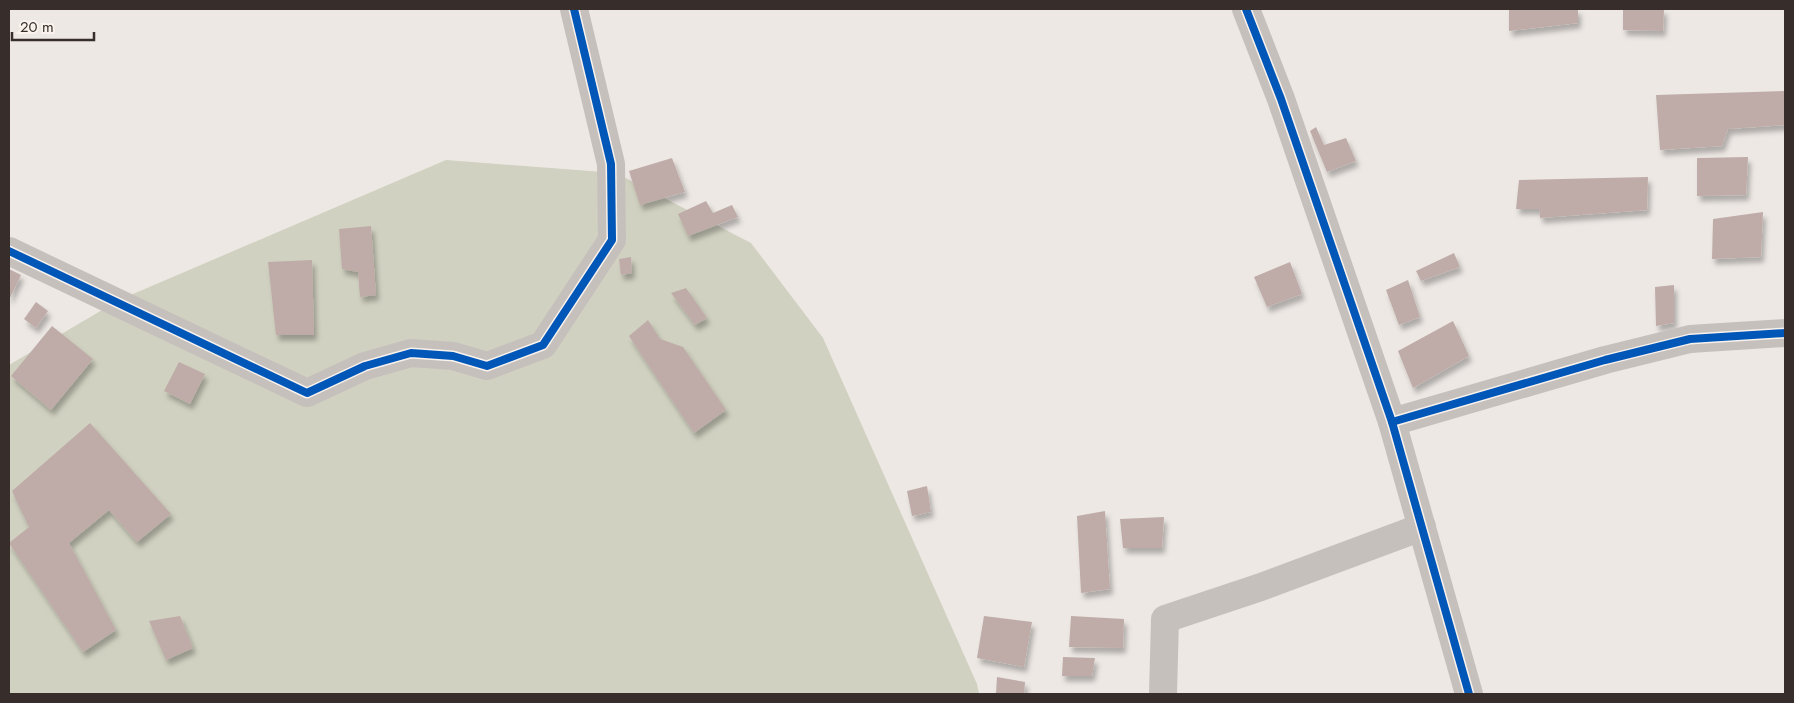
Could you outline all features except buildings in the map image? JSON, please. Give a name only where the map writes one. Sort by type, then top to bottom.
[{"type":"street","points":[[9,251],[307,393],[366,366],[411,353],[453,356],[487,366],[543,344],[612,240],[611,164],[574,9]]},
{"type":"street","points":[[1246,9],[1281,99],[1392,422],[1469,694]]},
{"type":"street","points":[[1392,422],[1605,360],[1690,339],[1785,333]]},
{"type":"street","points":[[1163,694],[1165,619],[1262,586],[1422,527]]},
{"type":"green space","points":[[446,160],[616,173],[751,243],[823,338],[977,684],[979,694],[9,694],[9,365],[119,300]]},
{"type":"cycle path","points":[[9,251],[307,393],[365,366],[411,353],[453,356],[487,366],[543,345],[612,240],[611,164],[574,9]]},
{"type":"cycle path","points":[[1246,9],[1281,99],[1392,422],[1469,694]]},
{"type":"cycle path","points":[[1392,422],[1605,360],[1690,339],[1785,333]]}]
